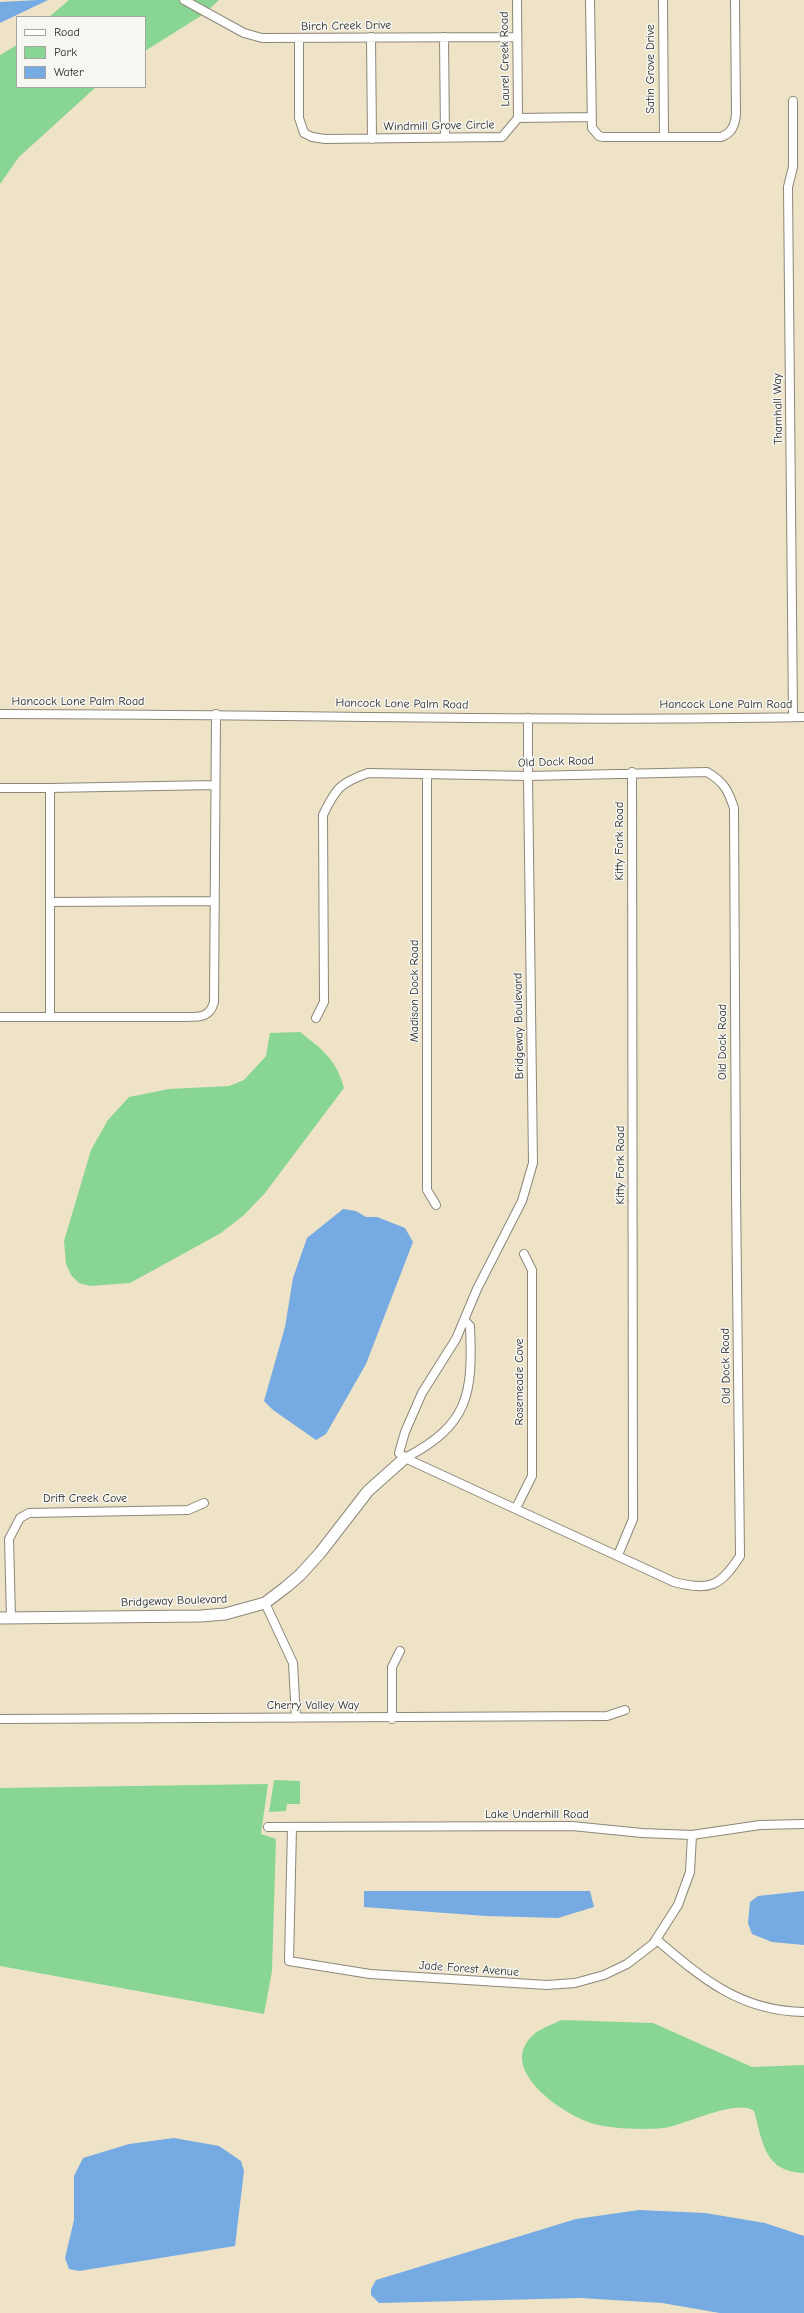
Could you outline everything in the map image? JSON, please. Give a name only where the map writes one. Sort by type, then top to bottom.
[{"type":"street","name":"Birch Creek Drive","points":[[184,0],[250,36],[262,38],[517,37]]},
{"type":"street","name":"Laurel Creek Road","points":[[517,0],[518,118]]},
{"type":"street","points":[[590,0],[590,117],[592,128],[599,136],[664,137],[721,137],[726,135],[734,126],[736,114],[735,0]]},
{"type":"street","name":"Satin Grove Drive","points":[[663,0],[664,137]]},
{"type":"street","points":[[371,37],[372,139]]},
{"type":"street","name":"Windmill Grove Circle","points":[[299,38],[299,118],[304,133],[318,139],[502,137],[518,118]]},
{"type":"street","points":[[444,38],[445,138]]},
{"type":"street","name":"Thamhall Way","points":[[793,101],[793,166],[788,187],[793,717]]},
{"type":"street","points":[[518,118],[590,117]]},
{"type":"street","name":"Hancock Lone Palm Road","points":[[0,714],[216,714],[528,718],[804,717]]},
{"type":"street","points":[[0,1017],[206,1015],[212,1011],[214,1002],[216,714]]},
{"type":"street","name":"Bridgeway Boulevard","points":[[405,1458],[399,1453],[422,1393],[456,1340],[464,1320],[522,1201],[533,1163],[528,718]]},
{"type":"street","name":"Old Dock Road","points":[[316,1018],[324,1002],[323,815],[332,797],[347,780],[368,773],[528,776],[632,772],[707,772],[721,780],[730,795],[734,808],[740,1556],[729,1573],[712,1586],[697,1588],[674,1582],[405,1458]]},
{"type":"street","name":"Kitty Fork Road","points":[[618,1555],[633,1520],[632,772]]},
{"type":"street","name":"Madison Dock Road","points":[[427,775],[427,1190],[436,1205]]},
{"type":"street","points":[[0,788],[215,786]]},
{"type":"street","points":[[50,788],[50,1017]]},
{"type":"street","points":[[50,902],[215,901]]},
{"type":"street","name":"Rosemeade Cove","points":[[516,1508],[532,1476],[532,1270],[524,1254]]},
{"type":"street","name":"Bridgeway Boulevard","points":[[5,1618],[201,1616],[225,1614],[265,1603],[300,1575],[368,1491],[405,1458],[427,1447],[453,1424],[460,1412],[469,1389],[471,1363],[470,1326],[464,1320]]},
{"type":"street","name":"Drift Creek Cove","points":[[5,1618],[10,1538],[20,1518],[29,1512],[188,1510],[204,1503]]},
{"type":"street","points":[[265,1603],[293,1664],[296,1718]]},
{"type":"street","points":[[392,1718],[392,1667],[400,1651]]},
{"type":"street","name":"Cherry Valley Way","points":[[0,1719],[607,1716],[626,1710]]},
{"type":"street","name":"Lake Underhill Road","points":[[268,1827],[572,1826],[642,1833],[692,1835],[760,1826],[804,1824]]},
{"type":"street","name":"Jade Forest Avenue","points":[[292,1827],[289,1961],[378,1975],[555,1985],[575,1983],[608,1974],[627,1964],[656,1940],[678,1905],[690,1872],[692,1835]]},
{"type":"street","points":[[656,1940],[704,1980],[728,1994],[765,2007],[804,2012]]},
{"type":"green space","points":[[69,0],[219,0],[204,14],[146,50],[146,16],[50,16]]},
{"type":"green space","points":[[16,46],[16,88],[95,88],[19,157],[0,184],[0,55]]},
{"type":"green space","points":[[300,1032],[322,1050],[333,1062],[344,1088],[265,1193],[244,1215],[221,1233],[130,1283],[90,1286],[79,1283],[71,1275],[66,1264],[64,1241],[91,1150],[108,1120],[129,1097],[169,1089],[229,1086],[244,1080],[266,1056],[270,1033]]},
{"type":"green space","points":[[274,1780],[300,1781],[300,1804],[287,1804],[286,1811],[269,1812]]},
{"type":"green space","points":[[268,1784],[261,1834],[276,1839],[272,1971],[264,2014],[0,1966],[0,1788]]},
{"type":"green space","points":[[561,2020],[653,2023],[752,2067],[804,2065],[804,2173],[791,2171],[781,2167],[773,2161],[763,2144],[754,2111],[746,2108],[724,2110],[673,2126],[647,2129],[617,2128],[599,2125],[579,2118],[565,2110],[538,2089],[528,2076],[523,2063],[523,2049],[532,2036],[541,2029]]},
{"type":"water","points":[[48,0],[0,23],[0,2]]},
{"type":"water","points":[[343,1209],[356,1211],[366,1217],[377,1217],[405,1228],[413,1242],[366,1364],[326,1434],[316,1440],[273,1410],[264,1401],[285,1327],[293,1278],[307,1238]]},
{"type":"water","points":[[364,1891],[590,1891],[594,1907],[558,1918],[486,1916],[364,1907]]},
{"type":"water","points":[[804,1891],[804,1945],[772,1942],[752,1934],[748,1923],[750,1902],[758,1896]]},
{"type":"water","points":[[174,2138],[219,2146],[241,2161],[244,2171],[235,2246],[79,2271],[69,2269],[65,2258],[74,2220],[74,2176],[83,2158],[129,2144]]},
{"type":"water","points":[[639,2210],[705,2213],[765,2223],[804,2236],[804,2313],[720,2313],[662,2303],[581,2298],[379,2303],[371,2295],[371,2289],[376,2280],[576,2219]]}]
